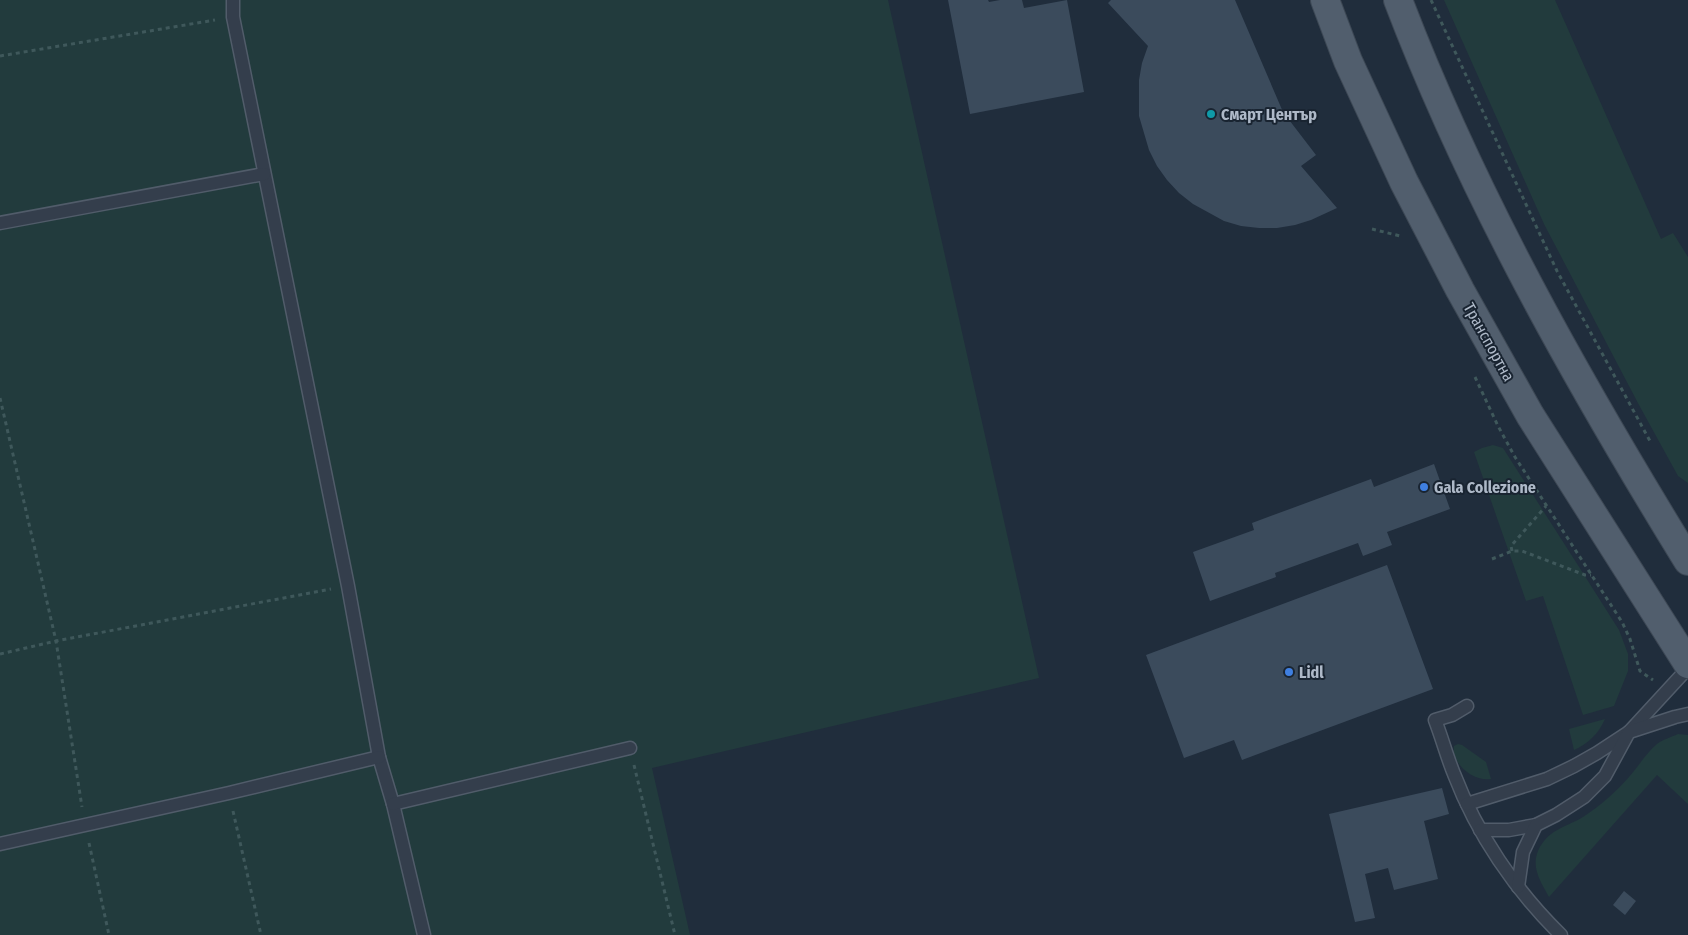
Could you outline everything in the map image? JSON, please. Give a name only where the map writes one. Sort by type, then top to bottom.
[{"type":"main road","name":"Транспортна","points":[[1325,0],[1356,78],[1404,182],[1460,290],[1530,415],[1688,666]]},
{"type":"main road","points":[[1398,0],[1440,102],[1494,220],[1567,355],[1680,535],[1688,561]]},
{"type":"lane","points":[[233,0],[233,17],[348,586],[379,757],[393,804],[424,935]]},
{"type":"lane","points":[[0,223],[264,174]]},
{"type":"lane","points":[[1480,830],[1509,830],[1536,824],[1571,806],[1584,796],[1605,776],[1629,732],[1688,666]]},
{"type":"lane","points":[[1467,706],[1452,715],[1435,720],[1453,774],[1480,830],[1537,911],[1561,935]]},
{"type":"lane","points":[[1467,804],[1547,779],[1574,766],[1629,732],[1688,714]]},
{"type":"lane","points":[[393,804],[630,748]]},
{"type":"lane","points":[[0,844],[229,793],[379,757]]},
{"type":"lane","points":[[1518,886],[1524,852],[1536,824]]},
{"type":"path","points":[[1431,0],[1557,271],[1654,448]]},
{"type":"path","points":[[0,56],[233,17]]},
{"type":"path","points":[[1372,229],[1403,236]]},
{"type":"path","points":[[0,398],[56,641],[85,826],[109,935]]},
{"type":"path","points":[[1512,552],[1511,546],[1546,506]]},
{"type":"path","points":[[1492,559],[1512,552],[1522,552],[1585,575],[1591,575]]},
{"type":"path","points":[[0,654],[56,641],[348,586]]},
{"type":"path","points":[[630,748],[675,935]]},
{"type":"path","points":[[229,793],[261,935]]},
{"type":"green space","points":[[0,0],[888,0],[1039,678],[652,768],[690,935],[0,935]]},
{"type":"green space","points":[[1444,0],[1555,0],[1661,239],[1673,233],[1688,257],[1688,483],[1678,476],[1544,224]]},
{"type":"green space","points":[[1493,445],[1503,448],[1619,630],[1628,654],[1628,671],[1614,706],[1583,715],[1543,596],[1526,601],[1474,452]]},
{"type":"green space","points":[[1605,719],[1593,738],[1574,750],[1569,729]]},
{"type":"green space","points":[[1678,734],[1688,735],[1688,804],[1657,775],[1549,897],[1536,869],[1536,857],[1542,844],[1552,833],[1583,817],[1602,803],[1624,783],[1657,744]]},
{"type":"green space","points":[[1458,744],[1486,762],[1491,779],[1478,778],[1471,775],[1460,765],[1454,753],[1454,746]]},
{"type":"building","points":[[948,0],[988,0],[989,2],[1022,0],[1024,8],[1067,0],[1084,92],[970,114]]},
{"type":"building","name":"Смарт Център","points":[[1111,0],[1235,0],[1283,112],[1316,155],[1301,166],[1337,208],[1295,225],[1259,228],[1241,226],[1224,221],[1193,204],[1179,193],[1157,166],[1149,150],[1139,116],[1139,80],[1148,46],[1108,3]]},
{"type":"building","points":[[1434,464],[1450,509],[1387,532],[1392,545],[1363,556],[1358,543],[1275,573],[1276,577],[1210,601],[1193,552],[1254,530],[1252,523],[1371,479],[1374,487]]},
{"type":"building","name":"Lidl","points":[[1387,565],[1433,689],[1242,760],[1234,740],[1184,758],[1146,655]]},
{"type":"building","points":[[1442,788],[1449,814],[1424,821],[1438,879],[1394,890],[1388,868],[1365,874],[1375,918],[1355,922],[1329,814]]},
{"type":"building","points":[[1624,891],[1636,901],[1625,915],[1613,905]]},
{"type":"place","name":"Смарт Център","points":[[1211,114]]},
{"type":"place","name":"Gala Collezione","points":[[1424,487]]},
{"type":"place","name":"Lidl","points":[[1289,672]]}]
